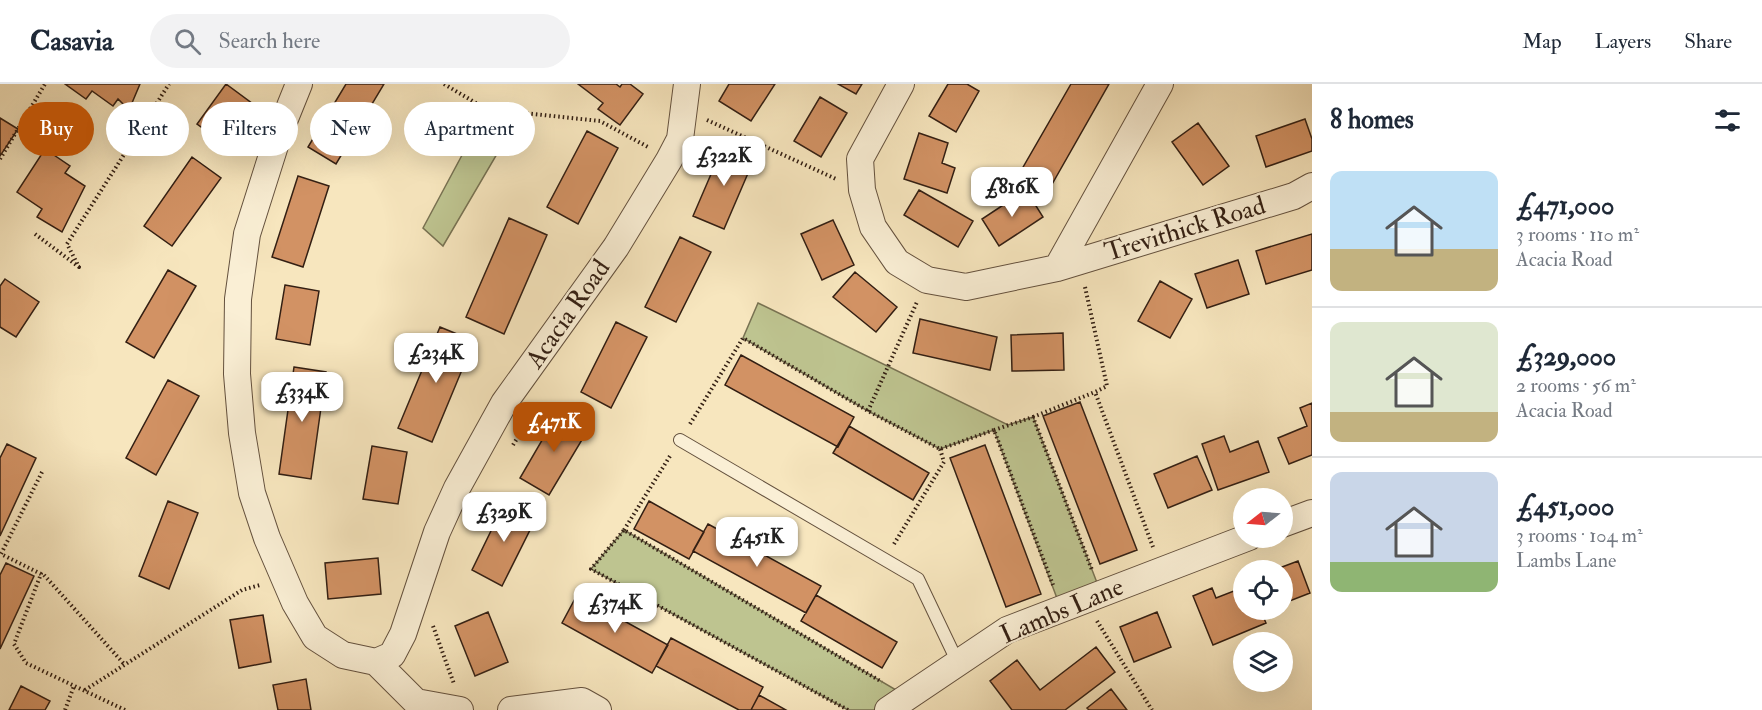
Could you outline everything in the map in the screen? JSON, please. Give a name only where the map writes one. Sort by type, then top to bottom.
[{"type":"street","points":[[299,84],[274,148],[247,234],[238,299],[237,374],[242,433],[252,493],[267,538],[295,603],[315,637],[344,655],[376,662],[416,702],[458,699]]},
{"type":"street","points":[[901,84],[860,159],[862,190],[873,226],[897,262],[927,280]]},
{"type":"street","points":[[1068,264],[1160,84]]},
{"type":"street","name":"Acacia Road","points":[[376,662],[392,655],[403,634],[437,531],[457,488],[498,413],[616,247],[680,139],[693,97]]},
{"type":"street","name":"Trevithick Road","points":[[927,280],[966,287],[1068,264],[1294,196],[1312,186]]},
{"type":"street","points":[[1293,520],[1312,513]]},
{"type":"street","name":"Lambs Lane","points":[[898,703],[1007,630],[1233,543]]},
{"type":"street","points":[[511,710],[582,701],[598,710]]},
{"type":"lane","points":[[680,440],[918,579],[958,663]]},
{"type":"path","points":[[0,159],[45,84]]},
{"type":"path","points":[[35,234],[79,267],[67,244],[169,84]]},
{"type":"path","points":[[444,84],[486,109],[600,121],[669,160]]},
{"type":"path","points":[[693,97],[862,190]]},
{"type":"path","points":[[693,97],[704,128]]},
{"type":"path","points":[[940,449],[1033,417],[1107,386],[1068,264]]},
{"type":"path","points":[[868,411],[927,280]]},
{"type":"path","points":[[848,710],[591,569],[624,530],[743,338],[868,411],[940,449],[944,462],[885,560]]},
{"type":"path","points":[[1095,392],[1162,570]]},
{"type":"path","points":[[508,453],[542,397]]},
{"type":"path","points":[[1033,417],[1082,601]]},
{"type":"path","points":[[994,430],[1082,601],[1152,710]]},
{"type":"path","points":[[42,472],[1,554],[41,574],[14,644],[26,663],[125,710]]},
{"type":"path","points":[[624,530],[898,703]]},
{"type":"path","points":[[44,575],[125,664]]},
{"type":"path","points":[[84,690],[242,590]]},
{"type":"path","points":[[428,633],[432,622],[458,699]]},
{"type":"path","points":[[65,710],[74,686]]},
{"type":"green space","points":[[462,156],[496,156],[443,246],[423,228]]},
{"type":"green space","points":[[758,303],[1008,425],[1033,417],[1101,593],[1061,609],[994,430],[940,449],[868,411],[743,338]]},
{"type":"green space","points":[[624,530],[908,697],[888,710],[848,710],[591,569]]},
{"type":"building","points":[[65,84],[140,84],[132,102],[121,102],[118,99],[116,102],[107,102],[92,91],[86,99]]},
{"type":"building","points":[[226,84],[250,102],[213,102]]},
{"type":"building","points":[[346,84],[384,84],[373,102],[335,102]]},
{"type":"building","points":[[578,84],[616,84],[620,87],[622,84],[630,84],[643,94],[620,125],[598,109],[603,103]]},
{"type":"building","points":[[729,84],[775,84],[751,121],[719,101]]},
{"type":"building","points":[[838,84],[862,84],[856,94]]},
{"type":"building","points":[[948,84],[967,84],[979,91],[956,132],[929,116]]},
{"type":"building","points":[[1071,84],[1109,84],[1051,186],[1022,169]]},
{"type":"building","points":[[820,97],[847,113],[821,157],[794,141]]},
{"type":"building","points":[[0,118],[18,129],[0,156]]},
{"type":"building","points":[[1305,119],[1312,139],[1312,151],[1266,167],[1256,136]]},
{"type":"building","points":[[1198,123],[1229,166],[1203,185],[1172,142]]},
{"type":"building","points":[[587,131],[618,148],[578,224],[547,207]]},
{"type":"building","points":[[919,133],[948,143],[942,163],[955,168],[947,193],[904,179]]},
{"type":"building","points":[[724,144],[755,157],[724,229],[693,216]]},
{"type":"building","points":[[40,156],[55,156],[70,166],[65,173],[85,186],[62,232],[37,217],[42,209],[17,192]]},
{"type":"building","points":[[323,156],[341,156],[336,164]]},
{"type":"building","points":[[192,157],[221,178],[172,246],[144,226]]},
{"type":"building","points":[[298,176],[329,186],[303,267],[272,257]]},
{"type":"building","points":[[919,190],[973,221],[958,247],[904,215]]},
{"type":"building","points":[[1026,190],[1043,217],[999,246],[982,219]]},
{"type":"building","points":[[509,218],[547,235],[504,334],[466,317]]},
{"type":"building","points":[[833,220],[854,265],[822,280],[801,234]]},
{"type":"building","points":[[1312,234],[1312,270],[1266,284],[1256,251]]},
{"type":"building","points":[[680,237],[711,252],[676,322],[645,307]]},
{"type":"building","points":[[1238,260],[1249,294],[1207,308],[1195,274]]},
{"type":"building","points":[[168,270],[196,286],[154,358],[126,342]]},
{"type":"building","points":[[855,272],[897,307],[876,332],[833,297]]},
{"type":"building","points":[[5,279],[39,302],[16,337],[0,327],[0,286]]},
{"type":"building","points":[[1160,281],[1192,299],[1170,338],[1138,321]]},
{"type":"building","points":[[285,285],[319,291],[310,345],[276,339]]},
{"type":"building","points":[[920,319],[997,337],[990,370],[913,353]]},
{"type":"building","points":[[616,322],[647,337],[611,408],[581,392]]},
{"type":"building","points":[[440,327],[474,341],[432,442],[398,428]]},
{"type":"building","points":[[1063,333],[1064,370],[1012,371],[1011,335]]},
{"type":"building","points":[[741,355],[854,417],[838,447],[725,385]]},
{"type":"building","points":[[294,367],[326,372],[311,479],[279,474]]},
{"type":"building","points":[[168,380],[199,396],[156,475],[126,458]]},
{"type":"building","points":[[1080,402],[1137,550],[1100,564],[1043,416]]},
{"type":"building","points":[[1312,403],[1312,455],[1289,464],[1278,438],[1307,426],[1300,408]]},
{"type":"building","points":[[559,411],[589,428],[549,495],[520,478]]},
{"type":"building","points":[[849,426],[929,473],[913,500],[833,453]]},
{"type":"building","points":[[1224,436],[1230,452],[1258,441],[1269,472],[1218,490],[1202,444]]},
{"type":"building","points":[[7,444],[36,458],[0,536],[0,458]]},
{"type":"building","points":[[985,445],[1041,594],[1006,607],[950,458]]},
{"type":"building","points":[[372,446],[407,452],[398,504],[363,499]]},
{"type":"building","points":[[1197,456],[1212,490],[1168,508],[1154,474]]},
{"type":"building","points":[[506,500],[537,516],[502,586],[472,570]]},
{"type":"building","points":[[168,501],[198,513],[169,589],[139,576]]},
{"type":"building","points":[[649,501],[704,532],[689,559],[634,529]]},
{"type":"building","points":[[708,524],[821,586],[806,613],[693,551]]},
{"type":"building","points":[[378,558],[381,594],[328,599],[325,563]]},
{"type":"building","points":[[1298,561],[1310,593],[1293,600],[1293,563]]},
{"type":"building","points":[[6,563],[34,576],[0,649],[0,575]]},
{"type":"building","points":[[1212,588],[1216,598],[1233,591],[1233,620],[1265,620],[1266,623],[1244,632],[1233,632],[1233,637],[1213,645],[1193,596]]},
{"type":"building","points":[[577,595],[668,645],[652,673],[562,623]]},
{"type":"building","points":[[816,595],[897,642],[882,668],[801,621]]},
{"type":"building","points":[[488,612],[508,662],[475,676],[455,626]]},
{"type":"building","points":[[1157,612],[1171,647],[1134,662],[1120,627]]},
{"type":"building","points":[[263,615],[271,662],[239,668],[230,620]]},
{"type":"building","points":[[671,638],[763,687],[751,710],[739,710],[656,666]]},
{"type":"building","points":[[1096,647],[1115,672],[1065,710],[1012,710],[990,681],[1017,660],[1040,690]]},
{"type":"building","points":[[306,679],[311,710],[278,710],[273,685]]},
{"type":"building","points":[[21,686],[50,701],[45,710],[9,710]]},
{"type":"building","points":[[1111,689],[1127,710],[1089,710],[1087,708]]},
{"type":"building","points":[[759,695],[786,710],[751,710]]}]
